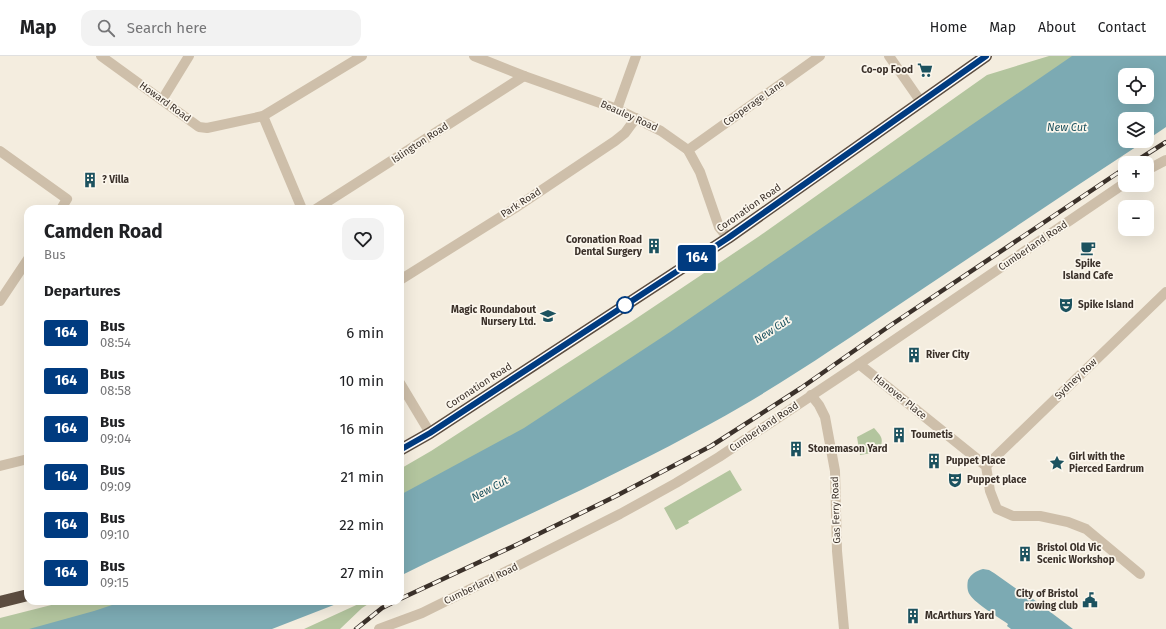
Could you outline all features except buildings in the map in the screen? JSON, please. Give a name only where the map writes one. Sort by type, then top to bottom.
[{"type":"highway","name":"Coronation Road","points":[[404,448],[430,433],[728,238],[986,56]]},
{"type":"highway","points":[[0,602],[24,596]]},
{"type":"street","name":"Howard Road","points":[[101,56],[199,127],[207,128],[263,116],[362,56]]},
{"type":"street","points":[[162,100],[189,56]]},
{"type":"street","name":"Beauley Road","points":[[474,56],[524,76],[617,109],[661,131],[688,150],[700,172],[719,227],[728,238]]},
{"type":"street","points":[[617,109],[636,56]]},
{"type":"street","name":"Cooperage Lane","points":[[688,150],[820,56]]},
{"type":"street","points":[[889,56],[921,102]]},
{"type":"street","name":"Islington Road","points":[[322,205],[524,76]]},
{"type":"street","points":[[263,116],[300,205]]},
{"type":"street","name":"Park Road","points":[[404,277],[515,208],[615,141],[625,133],[636,118]]},
{"type":"street","points":[[0,152],[67,199],[63,205]]},
{"type":"street","points":[[1154,166],[1166,160]]},
{"type":"street","name":"Cumberland Road","points":[[379,629],[422,613],[620,514],[719,457],[859,364],[1118,188]]},
{"type":"street","points":[[2,295],[24,265]]},
{"type":"street","name":"Sydney Row","points":[[986,466],[1166,292]]},
{"type":"street","name":"Hanover Place","points":[[859,364],[986,466]]},
{"type":"street","points":[[404,390],[430,433]]},
{"type":"street","name":"Gas Ferry Road","points":[[811,395],[819,405],[825,417],[835,471],[837,536],[844,629]]},
{"type":"street","points":[[0,466],[24,460]]},
{"type":"street","points":[[986,466],[990,491],[997,509],[1013,516],[1040,516],[1068,522],[1086,529],[1140,574]]},
{"type":"green space","points":[[1049,56],[1141,56],[1121,68],[1118,68],[1118,70],[404,503],[404,467],[431,451],[628,324],[758,237],[987,75]]},
{"type":"green space","points":[[874,428],[882,439],[878,452],[860,455],[857,437]]},
{"type":"green space","points":[[730,470],[742,490],[688,521],[689,523],[676,530],[664,508]]},
{"type":"green space","points":[[51,605],[154,605],[73,629],[0,629],[0,618]]},
{"type":"green space","points":[[356,605],[367,605],[340,629],[304,629]]},
{"type":"water","name":"New Cut","points":[[1072,56],[1166,56],[1166,127],[1154,135],[1154,112],[1118,112],[1118,148],[1134,148],[1122,156],[1118,156],[1118,159],[832,349],[737,409],[674,444],[404,574],[404,493],[524,428],[670,332]]},
{"type":"water","points":[[983,569],[989,570],[1028,597],[1029,596],[1073,629],[1011,629],[1007,626],[1008,624],[973,599],[969,593],[968,580],[974,573]]},
{"type":"water","points":[[112,605],[334,605],[272,629],[29,629]]},
{"type":"railway","points":[[1144,156],[1166,142]]},
{"type":"railway","points":[[404,597],[616,496],[711,446],[801,388],[888,327],[1118,173]]},
{"type":"railway","points":[[356,629],[388,605]]},
{"type":"bus line","name":"164","points":[[404,448],[430,433],[728,238],[986,56]]},
{"type":"place","name":"Co-op Food","points":[[925,70]]},
{"type":"place","name":"? Villa","points":[[90,180]]},
{"type":"place","name":"Coronation Road Dental Surgery","points":[[654,246]]},
{"type":"place","name":"Spike Island Cafe","points":[[1088,248]]},
{"type":"place","name":"Spike Island","points":[[1066,305]]},
{"type":"place","name":"Magic Roundabout Nursery Ltd.","points":[[548,316]]},
{"type":"place","name":"River City","points":[[914,355]]},
{"type":"place","name":"Toumetis","points":[[899,435]]},
{"type":"place","name":"Stonemason Yard","points":[[796,449]]},
{"type":"place","name":"Puppet Place","points":[[934,461]]},
{"type":"place","name":"Girl with the Pierced Eardrum","points":[[1057,463]]},
{"type":"place","name":"Puppet place","points":[[955,480]]},
{"type":"place","name":"Bristol Old Vic Scenic Workshop","points":[[1025,554]]},
{"type":"place","name":"City of Bristol rowing club","points":[[1090,600]]},
{"type":"place","name":"McArthurs Yard","points":[[913,616]]}]
